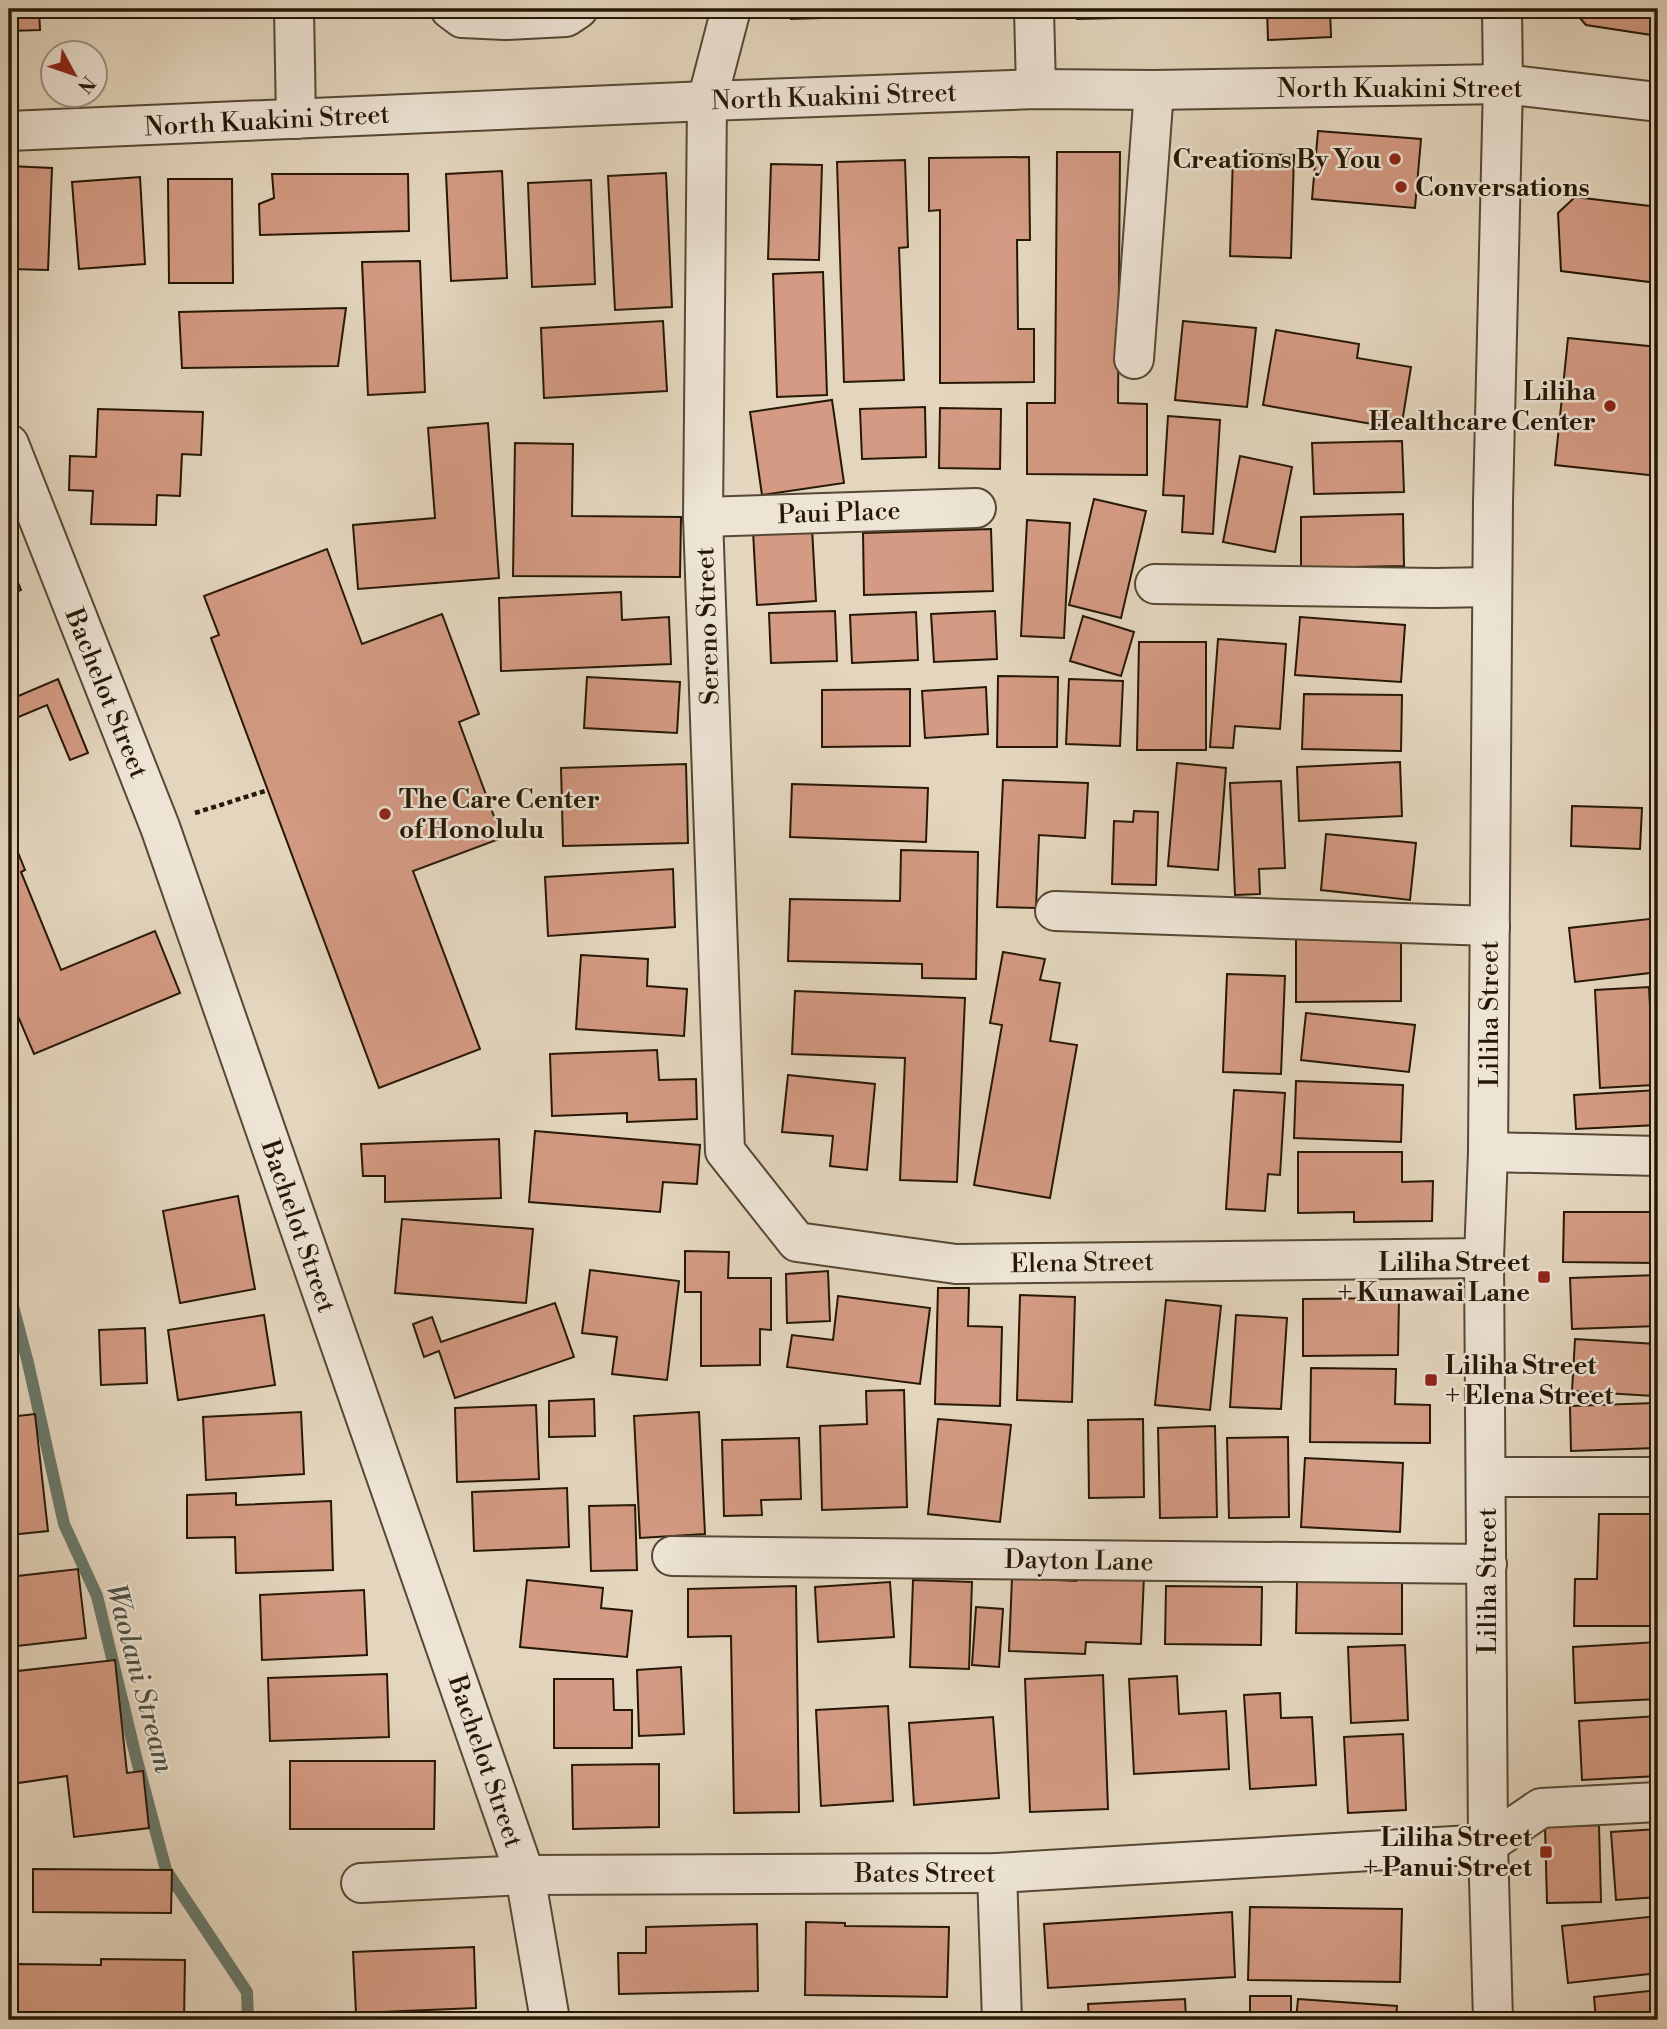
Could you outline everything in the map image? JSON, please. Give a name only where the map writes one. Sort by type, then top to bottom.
[{"type":"street","points":[[294,9],[296,119]]},
{"type":"street","points":[[450,9],[462,18],[505,20],[566,17],[578,9]]},
{"type":"street","name":"Sereno Street","points":[[725,1151],[703,517],[707,100],[731,9]]},
{"type":"street","points":[[1034,9],[1035,89]]},
{"type":"street","name":"Liliha Street","points":[[1493,2020],[1488,1844],[1484,1258],[1489,1152],[1492,587],[1503,84],[1502,9]]},
{"type":"street","name":"North Kuakini Street","points":[[9,131],[707,100],[1035,89],[1154,90],[1503,84],[1658,102]]},
{"type":"street","points":[[1134,359],[1154,90]]},
{"type":"street","name":"Bachelot Street","points":[[9,444],[160,827],[525,1875],[550,2020]]},
{"type":"street","name":"Paui Place","points":[[703,517],[976,508]]},
{"type":"street","points":[[1156,584],[1492,587]]},
{"type":"street","points":[[1055,911],[1490,926]]},
{"type":"street","name":"Elena Street","points":[[725,1151],[797,1242],[956,1264],[1484,1258]]},
{"type":"street","points":[[1489,1152],[1658,1156]]},
{"type":"street","points":[[1487,1477],[1658,1477]]},
{"type":"street","name":"Dayton Lane","points":[[672,1556],[1487,1564]]},
{"type":"street","points":[[1488,1844],[1541,1808],[1658,1802]]},
{"type":"street","name":"Bates Street","points":[[361,1883],[525,1875],[997,1873],[1488,1844]]},
{"type":"street","points":[[997,1873],[1002,2020]]},
{"type":"path","points":[[188,815],[268,790]]},
{"type":"building","points":[[9,9],[39,9],[40,30],[9,31]]},
{"type":"building","points":[[791,9],[978,9],[978,13],[791,19]]},
{"type":"building","points":[[1077,9],[1248,9],[1248,15],[1077,19]]},
{"type":"building","points":[[1267,9],[1330,9],[1331,37],[1268,40]]},
{"type":"building","points":[[1572,9],[1658,9],[1658,36],[1586,25]]},
{"type":"building","points":[[1318,131],[1421,139],[1415,208],[1312,199]]},
{"type":"building","points":[[1057,152],[1120,152],[1118,403],[1147,404],[1147,475],[1027,474],[1027,403],[1055,403]]},
{"type":"building","points":[[1233,154],[1294,155],[1291,258],[1230,256]]},
{"type":"building","points":[[1029,157],[1030,240],[1017,240],[1018,329],[1034,329],[1034,382],[940,383],[940,210],[929,211],[929,158]]},
{"type":"building","points":[[905,160],[908,247],[899,248],[904,380],[844,382],[837,162]]},
{"type":"building","points":[[771,164],[822,165],[819,260],[768,259]]},
{"type":"building","points":[[9,166],[52,168],[48,270],[9,269]]},
{"type":"building","points":[[502,171],[507,278],[451,281],[446,174]]},
{"type":"building","points":[[666,173],[672,307],[615,310],[608,176]]},
{"type":"building","points":[[272,174],[408,174],[409,231],[260,235],[259,204],[274,198]]},
{"type":"building","points":[[140,177],[145,264],[79,269],[72,182]]},
{"type":"building","points":[[168,179],[232,179],[233,283],[169,283]]},
{"type":"building","points":[[591,180],[595,284],[532,287],[528,183]]},
{"type":"building","points":[[1575,197],[1658,207],[1658,283],[1561,271],[1558,213]]},
{"type":"building","points":[[420,261],[425,392],[368,395],[362,262]]},
{"type":"building","points":[[823,272],[827,395],[777,397],[773,274]]},
{"type":"building","points":[[346,308],[338,366],[182,368],[179,312]]},
{"type":"building","points":[[663,321],[667,391],[544,398],[541,328]]},
{"type":"building","points":[[1183,321],[1256,328],[1247,407],[1175,400]]},
{"type":"building","points":[[1276,330],[1359,344],[1357,358],[1411,367],[1401,429],[1263,405]]},
{"type":"building","name":"Liliha Healthcare Center","points":[[1568,338],[1658,347],[1658,476],[1555,465]]},
{"type":"building","points":[[832,400],[844,483],[762,495],[750,412]]},
{"type":"building","points":[[925,407],[926,457],[862,459],[860,409]]},
{"type":"building","points":[[940,408],[1001,409],[1000,469],[939,468]]},
{"type":"building","points":[[98,409],[203,412],[201,455],[182,454],[180,496],[157,495],[156,525],[91,524],[93,491],[69,490],[70,456],[96,457]]},
{"type":"building","points":[[1168,416],[1220,420],[1213,534],[1182,532],[1184,496],[1163,495]]},
{"type":"building","points":[[488,423],[499,578],[358,589],[353,525],[435,518],[428,428]]},
{"type":"building","points":[[1402,441],[1404,492],[1314,494],[1312,443]]},
{"type":"building","points":[[515,443],[573,444],[572,516],[681,517],[680,577],[513,576]]},
{"type":"building","points":[[1240,456],[1292,467],[1275,552],[1223,542]]},
{"type":"building","points":[[1094,499],[1146,511],[1121,618],[1069,605]]},
{"type":"building","points":[[1403,514],[1404,566],[1301,568],[1301,517]]},
{"type":"building","points":[[1027,520],[1070,523],[1064,638],[1021,636]]},
{"type":"building","points":[[812,528],[816,601],[757,605],[753,531]]},
{"type":"building","points":[[991,529],[993,591],[864,595],[863,533]]},
{"type":"building","name":"The Care Center of Honolulu","points":[[327,549],[362,644],[442,614],[479,714],[459,722],[502,838],[413,871],[480,1049],[379,1088],[211,638],[219,635],[204,596]]},
{"type":"building","points":[[9,560],[21,590],[9,595]]},
{"type":"building","points":[[621,592],[622,620],[669,617],[671,664],[501,671],[499,598]]},
{"type":"building","points":[[835,611],[837,661],[771,663],[769,613]]},
{"type":"building","points":[[995,611],[997,659],[934,662],[931,614]]},
{"type":"building","points":[[916,612],[918,660],[852,663],[850,615]]},
{"type":"building","points":[[1083,616],[1134,632],[1121,676],[1070,661]]},
{"type":"building","points":[[1300,617],[1405,625],[1401,682],[1295,675]]},
{"type":"building","points":[[1218,639],[1286,644],[1280,729],[1235,726],[1233,748],[1210,747]]},
{"type":"building","points":[[1139,642],[1206,642],[1206,750],[1137,750]]},
{"type":"building","points":[[998,676],[1058,677],[1057,747],[997,747]]},
{"type":"building","points":[[587,677],[680,682],[677,733],[584,728]]},
{"type":"building","points":[[58,679],[88,753],[70,760],[47,705],[9,721],[9,700]]},
{"type":"building","points":[[1069,679],[1123,681],[1120,746],[1066,744]]},
{"type":"building","points":[[986,687],[988,734],[925,738],[922,691]]},
{"type":"building","points":[[910,689],[910,746],[822,747],[822,690]]},
{"type":"building","points":[[1304,694],[1402,695],[1401,751],[1302,749]]},
{"type":"building","points":[[1400,762],[1402,816],[1299,821],[1297,767]]},
{"type":"building","points":[[1177,763],[1226,768],[1218,870],[1168,866]]},
{"type":"building","points":[[686,764],[688,843],[563,846],[561,768]]},
{"type":"building","points":[[1003,780],[1088,783],[1085,838],[1039,835],[1036,908],[997,907]]},
{"type":"building","points":[[1281,781],[1285,868],[1259,869],[1260,894],[1235,895],[1230,783]]},
{"type":"building","points":[[792,784],[928,788],[926,842],[790,837]]},
{"type":"building","points":[[1572,806],[1642,808],[1640,849],[1571,846]]},
{"type":"building","points":[[1134,811],[1158,812],[1156,885],[1112,884],[1114,821],[1133,822]]},
{"type":"building","points":[[9,830],[25,870],[21,872],[61,970],[155,931],[180,993],[34,1054],[9,995]]},
{"type":"building","points":[[1326,834],[1416,843],[1410,900],[1321,890]]},
{"type":"building","points":[[901,850],[978,852],[976,979],[922,978],[922,964],[788,961],[790,899],[900,901]]},
{"type":"building","points":[[673,869],[675,927],[548,936],[545,877]]},
{"type":"building","points":[[1658,918],[1658,972],[1575,982],[1569,928]]},
{"type":"building","points":[[1401,938],[1401,1001],[1296,1002],[1296,939]]},
{"type":"building","points":[[1003,952],[1045,959],[1040,980],[1060,983],[1050,1041],[1077,1045],[1050,1198],[974,1185],[1002,1025],[990,1023]]},
{"type":"building","points":[[581,955],[648,959],[647,986],[687,989],[684,1036],[576,1029]]},
{"type":"building","points":[[1227,974],[1285,976],[1281,1074],[1223,1072]]},
{"type":"building","points":[[1649,987],[1654,1085],[1600,1088],[1595,990]]},
{"type":"building","points":[[795,991],[965,998],[957,1182],[900,1180],[905,1058],[792,1054]]},
{"type":"building","points":[[1306,1013],[1415,1025],[1409,1072],[1301,1060]]},
{"type":"building","points":[[657,1050],[659,1080],[696,1079],[697,1119],[627,1122],[627,1113],[552,1116],[550,1054]]},
{"type":"building","points":[[788,1075],[875,1084],[867,1170],[830,1166],[833,1136],[782,1132]]},
{"type":"building","points":[[1296,1081],[1403,1085],[1401,1142],[1294,1138]]},
{"type":"building","points":[[1234,1090],[1285,1093],[1280,1175],[1268,1174],[1265,1211],[1226,1209]]},
{"type":"building","points":[[1658,1090],[1658,1125],[1576,1129],[1574,1095]]},
{"type":"building","points":[[535,1131],[700,1145],[697,1184],[663,1182],[660,1212],[529,1202]]},
{"type":"building","points":[[499,1139],[501,1198],[385,1202],[385,1176],[363,1176],[361,1144]]},
{"type":"building","points":[[1298,1152],[1402,1152],[1402,1182],[1433,1181],[1432,1221],[1354,1222],[1354,1212],[1298,1213]]},
{"type":"building","points":[[238,1196],[255,1289],[180,1303],[163,1211]]},
{"type":"building","points":[[1564,1212],[1657,1212],[1656,1263],[1563,1262]]},
{"type":"building","points":[[402,1219],[533,1229],[526,1303],[395,1293]]},
{"type":"building","points":[[685,1251],[729,1252],[728,1278],[771,1278],[771,1330],[760,1329],[760,1365],[701,1366],[701,1292],[685,1292]]},
{"type":"building","points":[[590,1270],[679,1281],[667,1380],[612,1374],[617,1337],[582,1333]]},
{"type":"building","points":[[828,1271],[830,1321],[787,1323],[786,1274]]},
{"type":"building","points":[[1658,1275],[1658,1326],[1572,1329],[1570,1278]]},
{"type":"building","points":[[938,1288],[969,1288],[968,1326],[1002,1327],[1000,1406],[935,1404]]},
{"type":"building","points":[[1020,1295],[1075,1297],[1072,1402],[1017,1400]]},
{"type":"building","points":[[838,1296],[930,1308],[920,1384],[787,1367],[792,1335],[833,1340]]},
{"type":"building","points":[[1399,1298],[1398,1355],[1303,1356],[1303,1299]]},
{"type":"building","points":[[1166,1300],[1221,1306],[1210,1410],[1155,1405]]},
{"type":"building","points":[[555,1303],[574,1357],[455,1398],[439,1351],[424,1357],[413,1324],[432,1317],[441,1342]]},
{"type":"building","points":[[264,1315],[275,1385],[178,1400],[168,1330]]},
{"type":"building","points":[[1236,1315],[1287,1318],[1281,1409],[1230,1407]]},
{"type":"building","points":[[145,1328],[147,1383],[101,1385],[99,1330]]},
{"type":"building","points":[[1575,1339],[1656,1344],[1653,1396],[1572,1391]]},
{"type":"building","points":[[1311,1368],[1396,1369],[1395,1404],[1430,1405],[1430,1443],[1310,1442]]},
{"type":"building","points":[[904,1390],[907,1507],[822,1510],[820,1426],[867,1424],[866,1391]]},
{"type":"building","points":[[594,1399],[595,1436],[549,1437],[549,1401]]},
{"type":"building","points":[[1655,1403],[1656,1448],[1571,1451],[1570,1406]]},
{"type":"building","points":[[536,1405],[539,1479],[457,1482],[455,1408]]},
{"type":"building","points":[[301,1412],[304,1474],[206,1480],[203,1417]]},
{"type":"building","points":[[699,1412],[705,1534],[640,1538],[634,1416]]},
{"type":"building","points":[[35,1414],[48,1531],[10,1535],[9,1417]]},
{"type":"building","points":[[938,1419],[1011,1425],[1000,1522],[928,1514]]},
{"type":"building","points":[[1143,1419],[1144,1497],[1089,1498],[1088,1420]]},
{"type":"building","points":[[1215,1426],[1217,1517],[1160,1518],[1158,1428]]},
{"type":"building","points":[[1288,1437],[1289,1517],[1229,1518],[1227,1438]]},
{"type":"building","points":[[799,1438],[801,1499],[761,1500],[762,1515],[724,1516],[722,1440]]},
{"type":"building","points":[[1305,1458],[1403,1463],[1400,1532],[1301,1527]]},
{"type":"building","points":[[567,1488],[569,1547],[474,1551],[472,1492]]},
{"type":"building","points":[[236,1493],[236,1505],[331,1501],[333,1570],[236,1573],[235,1537],[187,1538],[187,1495]]},
{"type":"building","points":[[635,1505],[637,1570],[591,1571],[589,1506]]},
{"type":"building","points":[[1599,1514],[1658,1514],[1656,1626],[1574,1626],[1575,1579],[1597,1579]]},
{"type":"building","points":[[78,1569],[86,1638],[9,1647],[9,1577]]},
{"type":"building","points":[[1076,1573],[1144,1576],[1141,1644],[1086,1642],[1085,1654],[1009,1651],[1012,1578],[1076,1581]]},
{"type":"building","points":[[527,1580],[603,1588],[601,1608],[632,1611],[627,1657],[520,1647]]},
{"type":"building","points":[[913,1580],[972,1582],[969,1669],[910,1667]]},
{"type":"building","points":[[890,1582],[894,1637],[818,1642],[815,1587]]},
{"type":"building","points":[[1297,1582],[1402,1582],[1402,1634],[1296,1633]]},
{"type":"building","points":[[796,1586],[799,1812],[734,1813],[731,1636],[688,1637],[688,1589]]},
{"type":"building","points":[[1166,1586],[1262,1587],[1261,1645],[1165,1644]]},
{"type":"building","points":[[364,1590],[367,1655],[262,1660],[260,1595]]},
{"type":"building","points":[[976,1607],[1003,1609],[999,1667],[972,1665]]},
{"type":"building","points":[[1658,1642],[1658,1699],[1575,1703],[1573,1647]]},
{"type":"building","points":[[1405,1645],[1408,1720],[1351,1723],[1348,1647]]},
{"type":"building","points":[[115,1660],[127,1773],[143,1771],[149,1828],[74,1837],[67,1776],[18,1783],[9,1698],[9,1672]]},
{"type":"building","points":[[681,1667],[684,1734],[639,1736],[637,1670]]},
{"type":"building","points":[[387,1674],[389,1737],[270,1741],[268,1678]]},
{"type":"building","points":[[1103,1675],[1108,1809],[1030,1812],[1025,1679]]},
{"type":"building","points":[[1177,1676],[1179,1714],[1226,1711],[1229,1769],[1134,1774],[1129,1679]]},
{"type":"building","points":[[554,1679],[613,1679],[614,1710],[632,1710],[632,1748],[554,1748]]},
{"type":"building","points":[[1280,1693],[1281,1718],[1312,1717],[1316,1785],[1250,1789],[1244,1695]]},
{"type":"building","points":[[888,1706],[893,1801],[821,1806],[816,1710]]},
{"type":"building","points":[[1658,1716],[1658,1776],[1582,1780],[1579,1721]]},
{"type":"building","points":[[993,1717],[999,1798],[914,1805],[909,1723]]},
{"type":"building","points":[[1403,1734],[1406,1810],[1348,1813],[1344,1737]]},
{"type":"building","points":[[290,1761],[435,1761],[434,1829],[290,1829]]},
{"type":"building","points":[[659,1764],[659,1827],[573,1829],[572,1765]]},
{"type":"building","points":[[1599,1825],[1601,1902],[1547,1903],[1545,1826]]},
{"type":"building","points":[[1658,1829],[1658,1897],[1616,1900],[1611,1832]]},
{"type":"building","points":[[33,1869],[172,1870],[171,1913],[33,1912]]},
{"type":"building","points":[[1250,1907],[1402,1909],[1400,1982],[1248,1980]]},
{"type":"building","points":[[1232,1912],[1235,1977],[1048,1988],[1044,1924]]},
{"type":"building","points":[[1658,1916],[1658,1973],[1568,1983],[1562,1926]]},
{"type":"building","points":[[806,1922],[845,1923],[845,1926],[949,1927],[947,1997],[805,1995]]},
{"type":"building","points":[[757,1924],[758,1991],[619,1994],[618,1953],[646,1953],[646,1927]]},
{"type":"building","points":[[474,1947],[476,2008],[356,2013],[353,1952]]},
{"type":"building","points":[[101,1959],[185,1960],[184,2020],[16,2020],[17,1964],[101,1965]]},
{"type":"building","points":[[1658,1990],[1658,2020],[1596,2020],[1594,1997]]},
{"type":"building","points":[[1250,1996],[1291,1996],[1291,2020],[1250,2020]]},
{"type":"building","points":[[1185,1999],[1186,2020],[1089,2020],[1088,2004]]},
{"type":"building","points":[[1298,1999],[1397,2006],[1396,2020],[1296,2020]]},
{"type":"building","points":[[940,2014],[941,2020],[870,2020],[870,2018]]},
{"type":"waterway","name":"Waolani Stream","points":[[9,1291],[64,1524],[97,1596],[166,1870],[247,1992],[248,2020]]},
{"type":"place","name":"Creations By You","points":[[1395,159]]},
{"type":"place","name":"Conversations","points":[[1401,187]]},
{"type":"place","name":"Liliha Healthcare Center","points":[[1610,406]]},
{"type":"place","name":"The Care Center of Honolulu","points":[[385,814]]},
{"type":"place","name":"Liliha Street + Kunawai Lane","points":[[1544,1277]]},
{"type":"place","name":"Liliha Street + Elena Street","points":[[1431,1380]]},
{"type":"place","name":"Liliha Street + Panui Street","points":[[1546,1852]]}]
